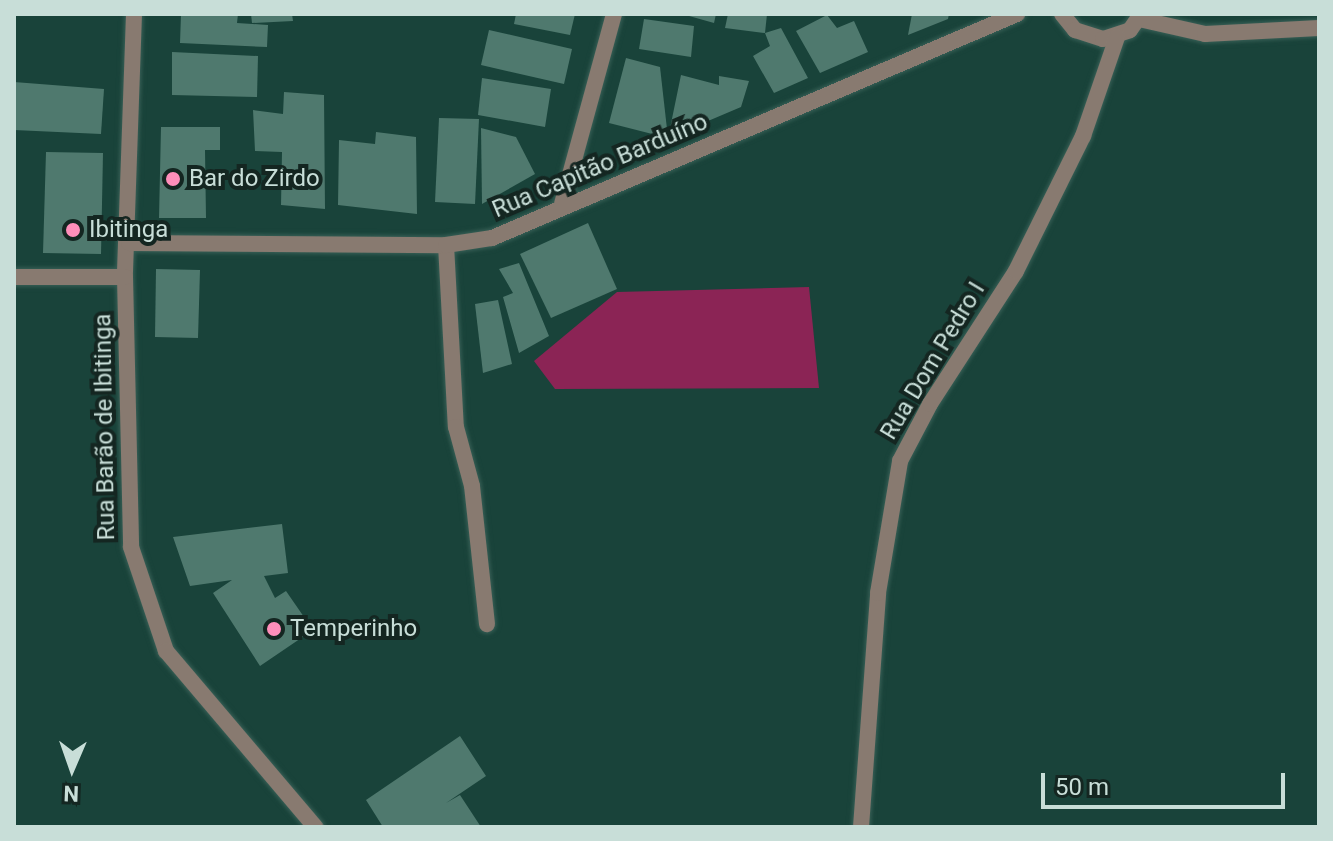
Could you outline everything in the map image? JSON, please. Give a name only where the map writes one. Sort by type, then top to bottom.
[{"type":"street","name":"Rua Barão de Ibitinga","points":[[134,14],[129,243],[125,277],[131,547],[144,598],[166,651],[315,827]]},
{"type":"street","points":[[562,204],[614,14]]},
{"type":"street","name":"Rua Capitão Barduíno","points":[[129,243],[446,245],[492,238],[562,204],[1017,14]]},
{"type":"street","points":[[1062,14],[1088,37],[1117,37],[1140,16],[1205,34],[1319,28]]},
{"type":"street","name":"Rua Dom Pedro I","points":[[861,827],[878,593],[900,461],[930,404],[1016,271],[1083,136],[1117,37]]},
{"type":"street","points":[[446,245],[456,427],[472,486],[487,624]]},
{"type":"street","points":[[14,277],[125,277]]},
{"type":"shaded area","points":[[809,287],[819,388],[555,389],[534,361],[617,292]]},
{"type":"building","points":[[181,14],[238,14],[237,23],[268,25],[267,47],[180,43]]},
{"type":"building","points":[[251,14],[292,14],[293,21],[252,23]]},
{"type":"building","points":[[516,14],[575,14],[570,35],[514,24]]},
{"type":"building","points":[[682,14],[716,14],[714,23]]},
{"type":"building","points":[[728,14],[767,14],[765,33],[725,28]]},
{"type":"building","points":[[912,14],[949,14],[948,19],[908,35]]},
{"type":"building","points":[[827,15],[837,28],[854,21],[868,52],[820,73],[796,31]]},
{"type":"building","points":[[644,19],[694,26],[691,57],[639,49]]},
{"type":"building","points":[[781,28],[808,78],[774,93],[753,56],[770,46],[765,33]]},
{"type":"building","points":[[489,30],[572,49],[564,84],[481,65]]},
{"type":"building","points":[[172,52],[258,56],[257,97],[172,95]]},
{"type":"building","points":[[626,58],[660,67],[668,138],[609,123]]},
{"type":"building","points":[[681,75],[719,85],[719,76],[749,81],[741,107],[668,138]]},
{"type":"building","points":[[482,78],[551,89],[545,127],[478,115]]},
{"type":"building","points":[[14,82],[104,89],[101,134],[14,130]]},
{"type":"building","points":[[284,92],[324,95],[325,209],[281,205],[282,152],[255,151],[253,110],[283,114]]},
{"type":"building","points":[[439,118],[479,119],[475,204],[435,202]]},
{"type":"building","points":[[161,127],[220,127],[220,150],[205,150],[206,218],[159,218]]},
{"type":"building","points":[[481,128],[516,137],[535,174],[482,204]]},
{"type":"building","points":[[376,132],[416,137],[417,214],[338,205],[339,140],[375,144]]},
{"type":"building","points":[[46,152],[103,153],[101,254],[43,253]]},
{"type":"building","points":[[588,223],[617,289],[551,318],[520,254]]},
{"type":"building","points":[[519,263],[549,336],[519,353],[503,297],[513,293],[499,269]]},
{"type":"building","points":[[156,269],[200,270],[198,338],[155,337]]},
{"type":"building","points":[[498,300],[512,364],[483,373],[475,304]]},
{"type":"building","points":[[282,524],[288,573],[264,576],[275,598],[286,591],[313,630],[260,666],[213,593],[232,580],[190,586],[173,537]]},
{"type":"building","points":[[460,736],[486,776],[446,803],[460,795],[481,827],[383,827],[366,800]]},
{"type":"place","name":"Bar do Zirdo","points":[[173,179]]},
{"type":"place","name":"Ibitinga","points":[[73,230]]},
{"type":"place","name":"Temperinho","points":[[274,629]]}]
